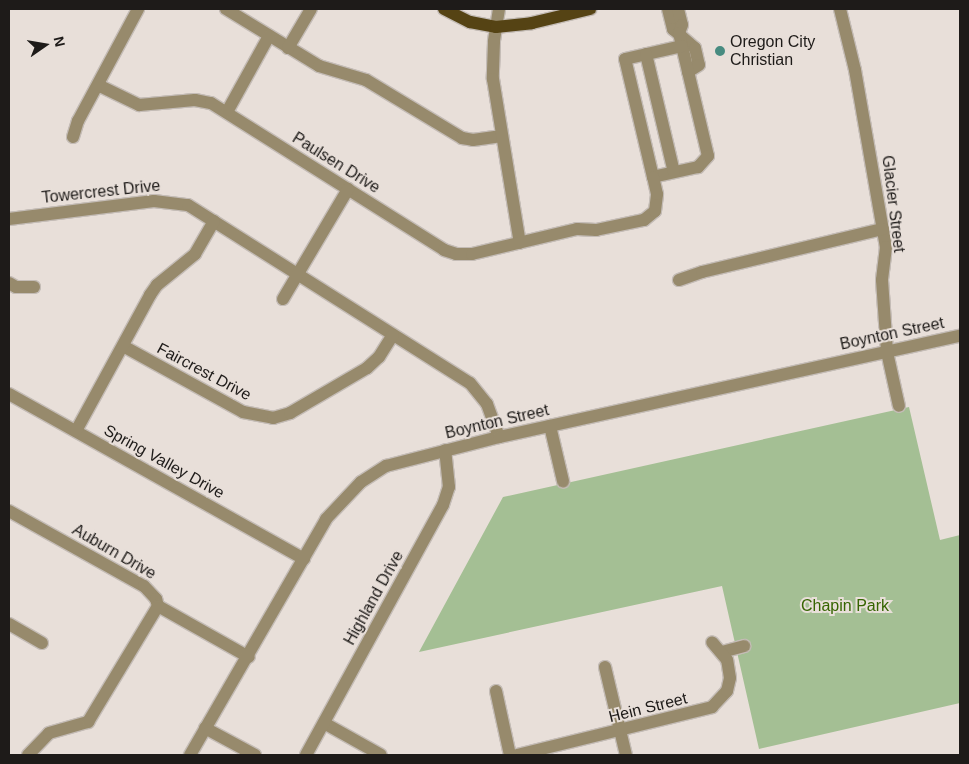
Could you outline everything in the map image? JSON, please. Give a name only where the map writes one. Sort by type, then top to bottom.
[{"type":"main road","points":[[444,9],[470,22],[496,27],[532,23],[590,9]]},
{"type":"street","points":[[73,137],[78,121],[138,9]]},
{"type":"street","points":[[226,9],[288,48],[327,69],[366,80],[462,138],[473,140],[502,136]]},
{"type":"street","points":[[288,48],[311,9]]},
{"type":"street","points":[[499,9],[493,79],[520,243]]},
{"type":"street","points":[[668,9],[673,29],[695,48],[699,65],[688,72]]},
{"type":"street","points":[[678,9],[682,25],[679,33],[708,156],[703,165],[653,177],[625,59],[682,46]]},
{"type":"street","name":"Glacier Street","points":[[840,9],[883,229],[886,256],[882,280],[887,352],[899,406]]},
{"type":"street","points":[[227,112],[269,36]]},
{"type":"street","points":[[646,54],[674,172]]},
{"type":"street","name":"Paulsen Drive","points":[[98,85],[139,105],[204,100],[227,112],[444,250],[456,254],[472,254],[560,233],[596,230],[650,217],[656,204],[653,177]]},
{"type":"street","points":[[283,299],[296,274],[348,189]]},
{"type":"street","name":"Towercrest Drive","points":[[9,219],[166,201],[188,205],[470,383],[487,404],[498,437]]},
{"type":"street","points":[[76,431],[154,290],[194,254],[214,221]]},
{"type":"street","points":[[680,280],[702,272],[883,229]]},
{"type":"street","points":[[9,283],[16,287],[34,287]]},
{"type":"street","name":"Faircrest Drive","points":[[122,346],[242,412],[274,418],[290,413],[367,368],[379,357],[393,335]]},
{"type":"street","name":"Boynton Street","points":[[190,755],[249,657],[326,519],[361,482],[398,461],[498,437],[960,336]]},
{"type":"street","name":"Spring Valley Drive","points":[[9,394],[304,558]]},
{"type":"street","points":[[550,426],[562,482]]},
{"type":"street","name":"Highland Drive","points":[[306,755],[443,505],[449,487],[445,450]]},
{"type":"street","name":"Auburn Drive","points":[[9,511],[144,586],[156,599],[158,606],[249,657]]},
{"type":"street","points":[[28,755],[49,732],[88,722],[158,606]]},
{"type":"street","points":[[9,624],[42,643]]},
{"type":"street","name":"Hein Street","points":[[517,755],[621,731],[712,707],[727,691],[730,678],[722,652],[712,642]]},
{"type":"street","points":[[722,652],[744,646]]},
{"type":"street","points":[[605,667],[626,755]]},
{"type":"street","points":[[496,691],[510,755]]},
{"type":"street","points":[[324,724],[381,755]]},
{"type":"street","points":[[205,728],[254,755]]},
{"type":"green space","name":"Chapin Park","points":[[909,407],[940,540],[960,535],[960,703],[759,749],[722,586],[419,652],[503,497]]},
{"type":"place","name":"Oregon City Christian","points":[[720,51]]}]
